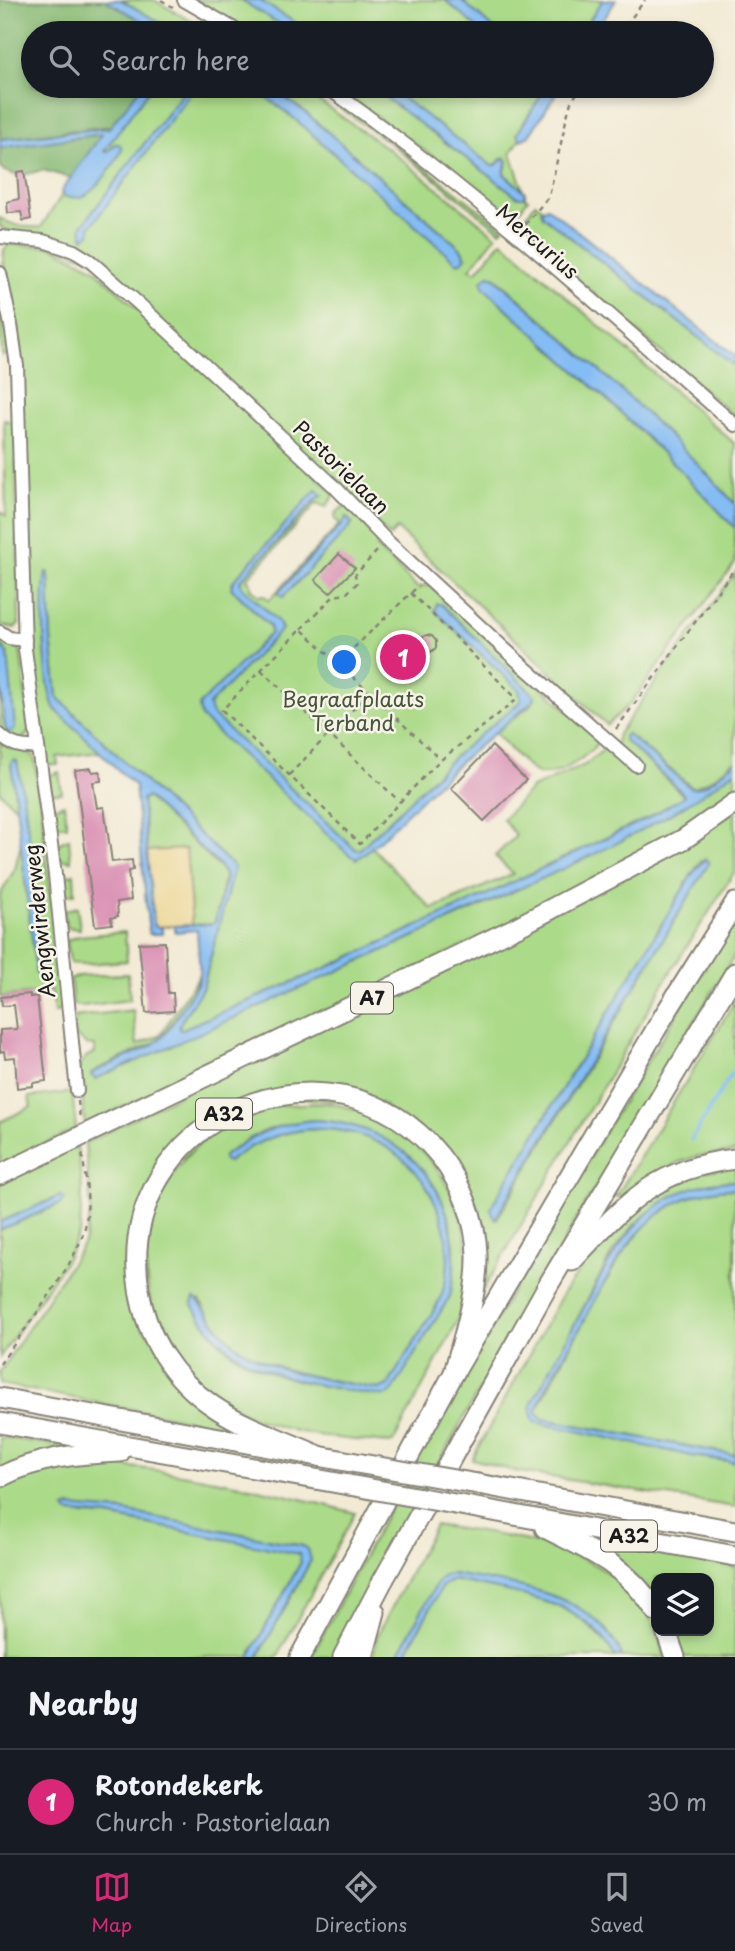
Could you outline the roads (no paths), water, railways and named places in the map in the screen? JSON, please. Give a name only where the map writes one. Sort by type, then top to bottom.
[{"type":"highway","name":"A7","points":[[0,1175],[517,927],[684,839],[735,803]]},
{"type":"highway","points":[[300,1657],[454,1373],[665,1014],[735,903]]},
{"type":"highway","points":[[343,1657],[547,1287],[735,973]]},
{"type":"highway","name":"A32","points":[[319,1456],[231,1417],[212,1405],[172,1368],[147,1324],[137,1278],[139,1231],[145,1212],[164,1171],[194,1135],[215,1119],[236,1108],[278,1096],[328,1094],[373,1105],[394,1115],[434,1149],[454,1177],[468,1206],[477,1251],[473,1296],[454,1373]]},
{"type":"highway","points":[[547,1287],[613,1215],[656,1182],[693,1166],[735,1159]]},
{"type":"highway","name":"A32","points":[[0,1398],[735,1531]]},
{"type":"highway","name":"A32","points":[[0,1423],[735,1556]]},
{"type":"highway","points":[[0,1477],[26,1465],[56,1457],[153,1450]]},
{"type":"highway","name":"A32","points":[[522,1517],[586,1548],[624,1572],[651,1604]]},
{"type":"highway","points":[[689,1522],[735,1520]]},
{"type":"highway","points":[[363,1657],[381,1584]]},
{"type":"highway","points":[[668,1636],[675,1657]]},
{"type":"street","points":[[184,0],[220,21]]},
{"type":"street","name":"Mercurius","points":[[333,98],[404,143],[476,199],[735,425]]},
{"type":"street","name":"Pastorielaan","points":[[0,237],[50,243],[74,251],[90,261],[340,491],[426,578],[636,765]]},
{"type":"street","name":"Aengwirderweg","points":[[0,273],[12,326],[19,396],[27,674],[55,875],[77,1091]]},
{"type":"street","points":[[0,632],[9,638],[25,640]]},
{"type":"street","points":[[0,736],[23,748],[38,747]]},
{"type":"water","points":[[105,0],[121,0],[157,21],[142,21]]},
{"type":"water","points":[[241,0],[259,0],[293,21],[275,21]]},
{"type":"water","points":[[445,0],[461,0],[485,21],[469,21]]},
{"type":"water","points":[[603,0],[616,0],[603,21],[589,21]]},
{"type":"water","points":[[133,98],[143,98],[104,151],[107,152],[115,144],[119,144],[122,148],[120,154],[99,183],[82,197],[65,197],[61,193],[102,134],[0,148],[0,139],[109,128]]},
{"type":"water","points":[[179,98],[187,98],[90,227],[90,234],[83,238],[81,227]]},
{"type":"water","points":[[267,98],[285,98],[305,112],[460,248],[466,257],[462,262],[456,262],[295,119]]},
{"type":"water","points":[[386,98],[403,98],[492,166],[505,157],[507,159],[504,174],[525,192],[525,197],[518,197]]},
{"type":"water","points":[[540,98],[553,98],[529,136],[521,140],[517,134]]},
{"type":"water","points":[[547,207],[735,356],[735,366],[543,216],[541,211]]},
{"type":"water","points":[[488,275],[493,276],[617,387],[707,473],[735,504],[735,528],[614,406],[483,287],[482,281]]},
{"type":"water","points":[[316,490],[323,496],[316,499],[240,581],[242,587],[277,620],[282,629],[209,705],[211,713],[359,850],[456,755],[521,701],[519,690],[435,611],[437,604],[441,604],[534,695],[535,699],[453,768],[377,843],[357,859],[348,854],[201,717],[199,707],[271,633],[270,626],[231,588],[233,581]]},
{"type":"water","points":[[346,517],[352,523],[349,528],[283,597],[278,593],[344,522]]},
{"type":"water","points":[[46,572],[49,573],[51,638],[57,697],[234,867],[203,987],[179,1025],[180,1030],[326,968],[490,893],[648,818],[684,796],[624,740],[627,734],[691,788],[709,783],[735,761],[735,771],[671,814],[568,867],[95,1079],[92,1073],[151,1046],[166,1033],[198,983],[200,974],[197,930],[175,932],[175,926],[215,922],[226,877],[220,866],[147,797],[142,799],[154,926],[162,928],[162,934],[149,934],[135,786],[55,709],[51,699],[44,642]]},
{"type":"water","points":[[0,644],[8,654],[15,728],[12,732],[7,732],[5,727],[0,679]]},
{"type":"water","points":[[17,761],[22,787],[36,892],[44,971],[44,974],[38,976],[11,763]]},
{"type":"water","points":[[705,859],[709,863],[495,1219],[492,1205],[692,874]]},
{"type":"water","points":[[314,1120],[348,1125],[379,1136],[405,1152],[426,1174],[442,1200],[451,1229],[454,1261],[450,1296],[388,1395],[311,1383],[251,1363],[219,1340],[192,1303],[194,1298],[197,1300],[232,1342],[265,1362],[302,1374],[341,1382],[379,1389],[388,1385],[437,1305],[447,1268],[444,1228],[431,1194],[411,1166],[385,1146],[356,1134],[324,1129],[291,1132],[258,1143],[228,1162],[223,1160],[233,1149],[265,1131]]},
{"type":"water","points":[[735,1181],[735,1189],[704,1193],[677,1202],[654,1218],[635,1237],[604,1284],[549,1382],[536,1411],[542,1419],[735,1455],[735,1462],[692,1456],[534,1422],[531,1405],[608,1263],[623,1241],[658,1205],[679,1192],[705,1184]]},
{"type":"water","points":[[60,1196],[65,1199],[60,1204],[0,1230],[0,1222]]},
{"type":"water","points":[[70,1507],[123,1511],[303,1546],[308,1549],[311,1560],[258,1657],[249,1657],[301,1562],[299,1554],[108,1516],[68,1513],[65,1509]]},
{"type":"water","points":[[453,1574],[525,1588],[572,1604],[592,1617],[609,1634],[622,1655],[616,1657],[600,1634],[562,1607],[516,1593],[453,1580],[442,1586],[404,1657],[397,1657],[437,1582],[444,1575]]},
{"type":"waterway","points":[[691,1140],[735,1068]]},
{"type":"place","name":"Rotondekerk","points":[[403,657]]},
{"type":"park label","name":"Begraafplaats Terband","points":[[353,712]]}]
